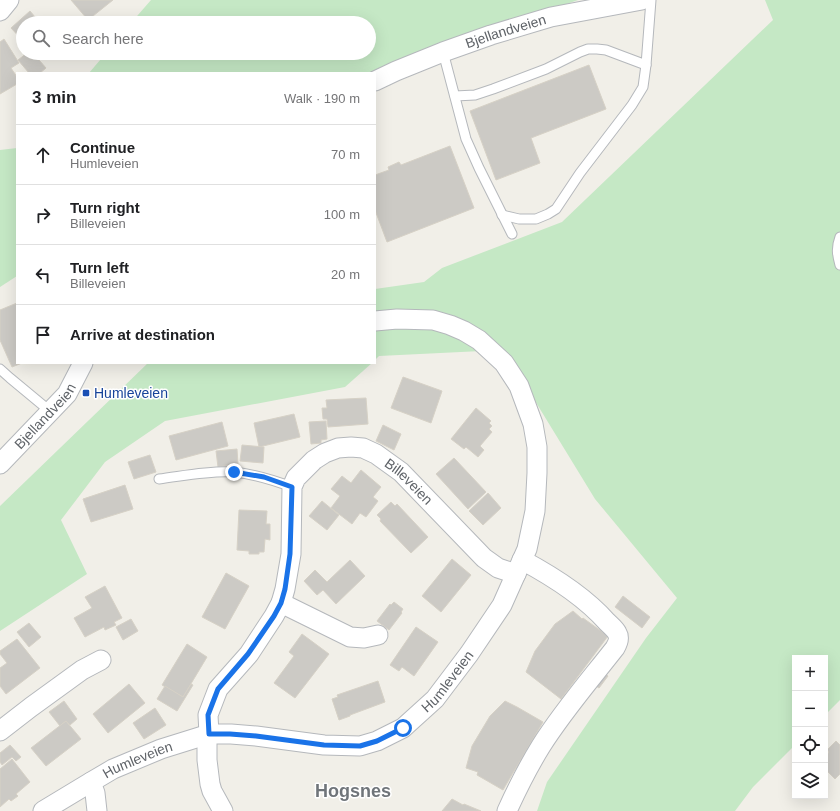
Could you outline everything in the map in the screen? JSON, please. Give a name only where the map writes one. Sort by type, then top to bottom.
[{"type":"street","points":[[0,11],[9,0]]},
{"type":"street","name":"Bjellandveien","points":[[376,81],[443,52],[491,35],[551,17],[642,0]]},
{"type":"street","name":"Humleveien","points":[[43,811],[113,769],[161,749],[209,734],[256,736],[324,745],[360,746],[377,741],[403,728],[435,699],[502,605],[527,549],[535,511],[537,447],[533,424],[519,386],[504,363],[479,340],[464,331],[433,320],[397,319],[376,321]]},
{"type":"street","name":"Bjellandveien","points":[[0,464],[67,394],[82,364]]},
{"type":"street","name":"Billeveien","points":[[292,487],[296,478],[314,460],[324,453],[338,448],[363,448],[376,454],[401,472],[484,558],[498,568],[519,567]]},
{"type":"street","points":[[223,811],[212,791],[210,784],[207,760],[207,740],[209,734],[208,715],[218,689],[248,654],[281,603],[285,589],[290,554],[292,487]]},
{"type":"street","points":[[506,811],[541,746],[618,642],[618,634],[597,611],[576,594],[538,568],[519,567]]},
{"type":"street","points":[[281,603],[350,638],[364,638],[378,635]]},
{"type":"street","points":[[0,731],[82,670],[101,660]]},
{"type":"street","name":"Humleveien","points":[[91,782],[95,793],[97,811]]},
{"type":"lane","points":[[502,215],[520,219],[536,219],[556,209],[580,173],[632,105],[643,87],[651,0]]},
{"type":"lane","points":[[455,96],[475,94],[493,89],[546,69],[588,49],[606,50],[646,65]]},
{"type":"lane","points":[[443,52],[466,139],[512,234]]},
{"type":"lane","points":[[840,237],[837,247],[837,256],[840,265]]},
{"type":"lane","points":[[0,369],[51,412]]},
{"type":"lane","points":[[159,479],[218,472],[234,472],[264,477],[292,487]]},
{"type":"green space","points":[[151,0],[578,0],[372,72],[90,72],[100,60],[376,60],[376,16],[137,16]]},
{"type":"green space","points":[[765,0],[840,0],[840,700],[828,712],[828,655],[792,655],[792,748],[753,787],[735,811],[537,811],[547,782],[646,638],[677,598],[595,499],[510,360],[502,350],[379,356],[376,359],[376,289],[424,282],[442,268],[562,222],[773,20]]},
{"type":"green space","points":[[16,148],[16,277],[0,287],[0,150]]},
{"type":"green space","points":[[147,364],[371,364],[345,387],[165,421],[105,462],[61,520],[87,574],[0,631],[0,506]]},
{"type":"building","points":[[71,0],[113,0],[93,16],[85,16]]},
{"type":"building","points":[[30,11],[34,16],[24,16]]},
{"type":"building","points":[[16,24],[16,33],[11,28]]},
{"type":"building","points":[[4,39],[19,63],[11,68],[16,76],[16,85],[0,94],[0,42]]},
{"type":"building","points":[[18,60],[39,60],[46,68],[41,72],[28,72]]},
{"type":"building","points":[[589,65],[606,109],[531,138],[540,163],[496,180],[470,111]]},
{"type":"building","points":[[450,146],[474,208],[387,242],[376,213],[376,175],[389,170],[388,167],[399,162],[401,165]]},
{"type":"building","points":[[16,303],[16,364],[20,364],[12,367],[0,340],[0,310]]},
{"type":"building","points":[[403,377],[442,391],[431,423],[391,408]]},
{"type":"building","points":[[366,398],[368,424],[328,427],[327,419],[323,419],[322,408],[327,408],[326,400]]},
{"type":"building","points":[[476,408],[491,421],[489,423],[492,426],[489,429],[492,432],[480,446],[484,450],[478,457],[466,447],[464,449],[451,439]]},
{"type":"building","points":[[294,414],[300,437],[259,447],[254,423]]},
{"type":"building","points":[[326,421],[327,439],[321,440],[321,443],[311,444],[309,422]]},
{"type":"building","points":[[222,422],[228,446],[176,460],[169,436]]},
{"type":"building","points":[[383,425],[401,434],[394,450],[376,441]]},
{"type":"building","points":[[242,445],[264,447],[263,463],[240,461]]},
{"type":"building","points":[[237,449],[238,464],[218,467],[216,451]]},
{"type":"building","points":[[150,455],[156,472],[134,479],[128,462]]},
{"type":"building","points":[[454,458],[486,492],[468,509],[436,474]]},
{"type":"building","points":[[361,470],[381,487],[373,497],[378,501],[366,517],[360,513],[352,524],[331,508],[340,496],[331,489],[342,476],[351,483]]},
{"type":"building","points":[[125,485],[133,509],[91,522],[83,499]]},
{"type":"building","points":[[488,493],[501,508],[483,525],[469,511]]},
{"type":"building","points":[[322,501],[339,515],[327,530],[309,516]]},
{"type":"building","points":[[391,502],[395,506],[397,504],[428,537],[411,553],[380,521],[381,519],[377,515]]},
{"type":"building","points":[[239,510],[267,511],[266,524],[270,524],[270,540],[265,539],[264,552],[259,552],[259,554],[249,554],[249,551],[237,550]]},
{"type":"building","points":[[452,559],[471,575],[441,612],[422,596]]},
{"type":"building","points":[[350,560],[365,576],[336,604],[323,590],[317,595],[304,581],[315,570],[327,582]]},
{"type":"building","points":[[226,573],[249,586],[225,629],[202,617]]},
{"type":"building","points":[[105,586],[122,618],[114,622],[116,625],[105,630],[104,627],[85,637],[74,618],[92,608],[85,597]]},
{"type":"building","points":[[623,596],[650,617],[642,628],[615,607]]},
{"type":"building","points":[[394,602],[403,609],[401,612],[402,613],[389,630],[377,621],[390,604],[391,605]]},
{"type":"building","points":[[573,611],[582,619],[583,618],[608,636],[561,699],[526,672],[535,651],[555,624]]},
{"type":"building","points":[[131,619],[138,631],[123,640],[116,627]]},
{"type":"building","points":[[29,623],[41,637],[29,647],[17,632]]},
{"type":"building","points":[[416,627],[438,642],[414,676],[402,667],[399,671],[390,665]]},
{"type":"building","points":[[302,634],[329,654],[295,698],[274,683],[294,656],[289,652]]},
{"type":"building","points":[[17,639],[40,668],[6,694],[0,686],[0,668],[7,663],[0,654],[0,651]]},
{"type":"building","points":[[187,644],[207,657],[183,697],[162,685]]},
{"type":"building","points":[[602,672],[608,676],[599,688],[593,684]]},
{"type":"building","points":[[378,681],[385,702],[339,720],[332,699],[338,697],[337,695]]},
{"type":"building","points":[[129,684],[145,703],[108,733],[93,714]]},
{"type":"building","points":[[191,684],[193,685],[177,711],[157,699],[165,686],[183,697]]},
{"type":"building","points":[[64,701],[77,719],[70,725],[66,721],[60,726],[49,712]]},
{"type":"building","points":[[505,701],[543,722],[503,790],[477,775],[478,772],[466,768],[472,746],[490,716]]},
{"type":"building","points":[[155,708],[166,725],[144,739],[133,723]]},
{"type":"building","points":[[66,721],[81,739],[46,766],[31,748]]},
{"type":"building","points":[[836,741],[840,745],[840,774],[835,779],[828,772],[828,749]]},
{"type":"building","points":[[10,745],[21,757],[16,761],[12,757],[2,765],[0,762],[0,753]]},
{"type":"building","points":[[12,759],[30,782],[16,794],[18,796],[11,801],[9,799],[0,807],[0,769]]},
{"type":"building","points":[[452,799],[463,805],[464,804],[481,811],[442,811]]},
{"type":"place","name":"Humleveien","points":[[86,393]]},
{"type":"district","name":"Hogsnes","points":[[353,791]]},
{"type":"route","points":[[234,472],[264,477],[292,487],[290,554],[285,589],[281,603],[248,654],[218,689],[208,715],[209,734],[256,736],[324,745],[360,746],[377,741],[403,728]]}]
